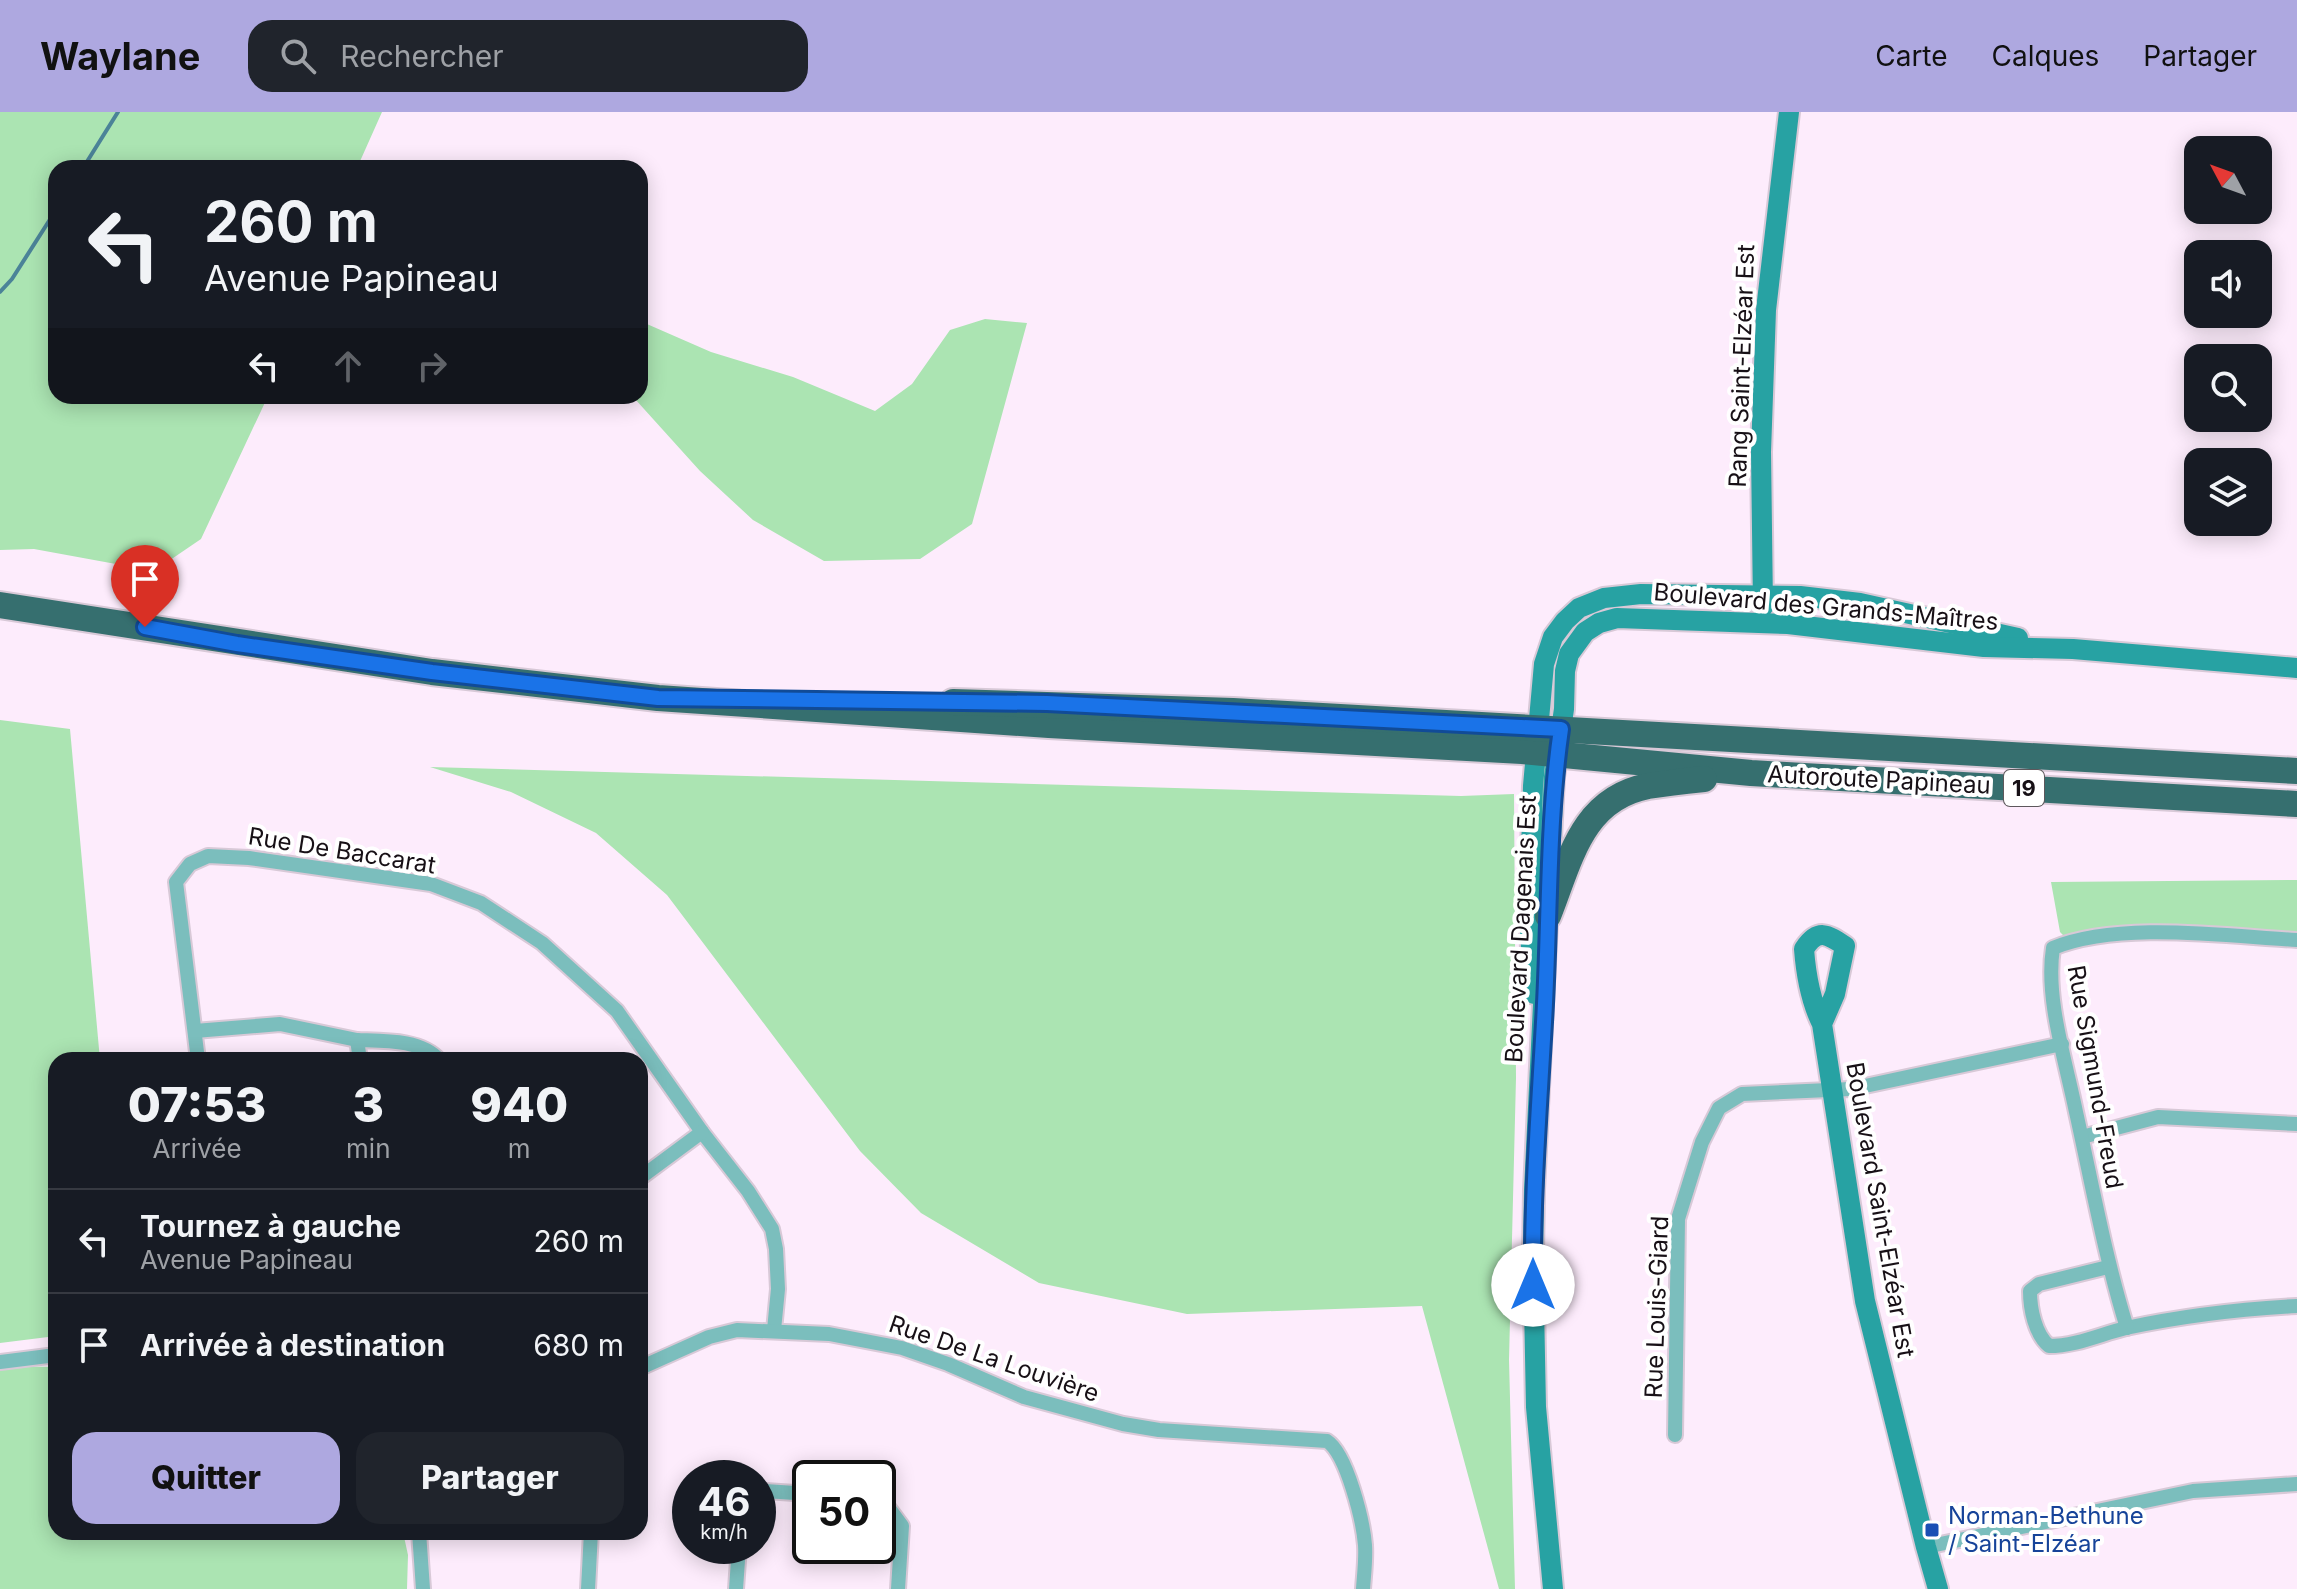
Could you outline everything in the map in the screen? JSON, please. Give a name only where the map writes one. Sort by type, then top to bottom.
[{"type":"highway","points":[[0,605],[432,672],[658,698],[1047,703],[1233,711],[1548,741]]},
{"type":"highway","name":"Autoroute Papineau","points":[[1548,741],[2297,771]]},
{"type":"highway","name":"Autoroute Papineau","points":[[1548,741],[1751,773],[2297,804]]},
{"type":"highway","points":[[1548,916],[1582,831],[1607,803],[1647,786],[1751,773]]},
{"type":"street","name":"Rang Saint-Elzéar Est","points":[[1763,623],[1761,452],[1766,310],[1789,112]]},
{"type":"street","name":"Boulevard des Grands-Maîtres","points":[[1548,741],[1546,654],[1559,628],[1579,608],[1604,598],[1641,594],[1800,596],[1845,600],[2073,649]]},
{"type":"street","name":"Boulevard des Grands-Maîtres","points":[[1548,741],[1569,654],[1585,632],[1599,623],[1629,617],[1763,623],[1984,647],[2073,649],[2297,668]]},
{"type":"street","name":"Boulevard Dagenais Est","points":[[1548,741],[1548,916],[1533,1243],[1533,1326],[1538,1455],[1554,1586]]},
{"type":"street","name":"Boulevard Dagenais Est","points":[[1539,1084],[1529,916],[1548,741]]},
{"type":"street","name":"Rue De Baccarat","points":[[197,1052],[176,882],[190,864],[208,856],[249,858],[431,884],[481,903],[542,943],[582,978],[617,1011],[646,1052]]},
{"type":"street","name":"Rue Sigmund-Freud","points":[[2127,1328],[2108,1267],[2062,1044],[2050,971],[2053,948],[2069,941],[2132,932],[2297,940]]},
{"type":"street","points":[[195,1031],[280,1024],[357,1040],[396,1041],[433,1052]]},
{"type":"street","name":"Boulevard Saint-Elzéar Est","points":[[1822,1024],[1865,1301],[1938,1589]]},
{"type":"street","points":[[357,1040],[359,1052]]},
{"type":"street","name":"Rue Louis-Giard","points":[[1675,1435],[1678,1219],[1702,1142],[1719,1108],[1742,1094],[1807,1090],[1832,1092],[2062,1044]]},
{"type":"street","name":"Rue De Baccarat","points":[[648,1055],[748,1191],[772,1229],[778,1289],[774,1330]]},
{"type":"street","points":[[2082,1137],[2158,1117],[2297,1124]]},
{"type":"street","points":[[648,1172],[702,1132]]},
{"type":"street","points":[[2108,1267],[2039,1284],[2030,1291],[2030,1306],[2042,1340],[2049,1346],[2062,1346],[2127,1328],[2260,1308],[2297,1306]]},
{"type":"street","name":"Rue De La Louvière","points":[[648,1365],[724,1332],[774,1330],[841,1336],[927,1355],[1024,1397],[1123,1424],[1159,1430],[1327,1441],[1339,1452],[1363,1530],[1363,1589]]},
{"type":"street","points":[[0,1362],[48,1356]]},
{"type":"street","points":[[1926,1547],[2193,1491],[2297,1484]]},
{"type":"street","points":[[896,1518],[902,1526],[898,1589]]},
{"type":"street","points":[[420,1540],[423,1589]]},
{"type":"street","points":[[588,1589],[591,1540]]},
{"type":"street","points":[[736,1589],[738,1564]]},
{"type":"green space","points":[[0,112],[382,112],[361,160],[48,160],[48,404],[264,404],[201,539],[154,571],[34,549],[0,550]]},
{"type":"green space","points":[[985,319],[1027,323],[972,524],[920,559],[824,561],[753,520],[700,471],[640,404],[648,404],[648,324],[711,352],[793,377],[875,411],[912,384],[950,330]]},
{"type":"green space","points":[[0,720],[70,729],[99,1052],[48,1052],[48,1337],[0,1343]]},
{"type":"green space","points":[[430,767],[1461,796],[1514,794],[1516,1078],[1509,1360],[1515,1589],[1499,1589],[1422,1306],[1187,1314],[1039,1283],[921,1213],[860,1151],[667,895],[596,833],[511,792]]},
{"type":"green space","points":[[2297,880],[2297,940],[2132,932],[2069,941],[2060,932],[2051,882]]},
{"type":"green space","points":[[0,1366],[48,1367],[48,1540],[405,1540],[408,1555],[407,1589],[0,1589]]},
{"type":"waterway","points":[[88,160],[118,112]]},
{"type":"waterway","points":[[0,292],[12,279],[48,223]]},
{"type":"place","name":"Norman-Bethune / Saint-Elzéar","points":[[1932,1530]]},
{"type":"route","points":[[145,627],[237,644],[432,672],[658,698],[1047,703],[1561,729],[1554,777],[1534,1190],[1533,1285]]}]
